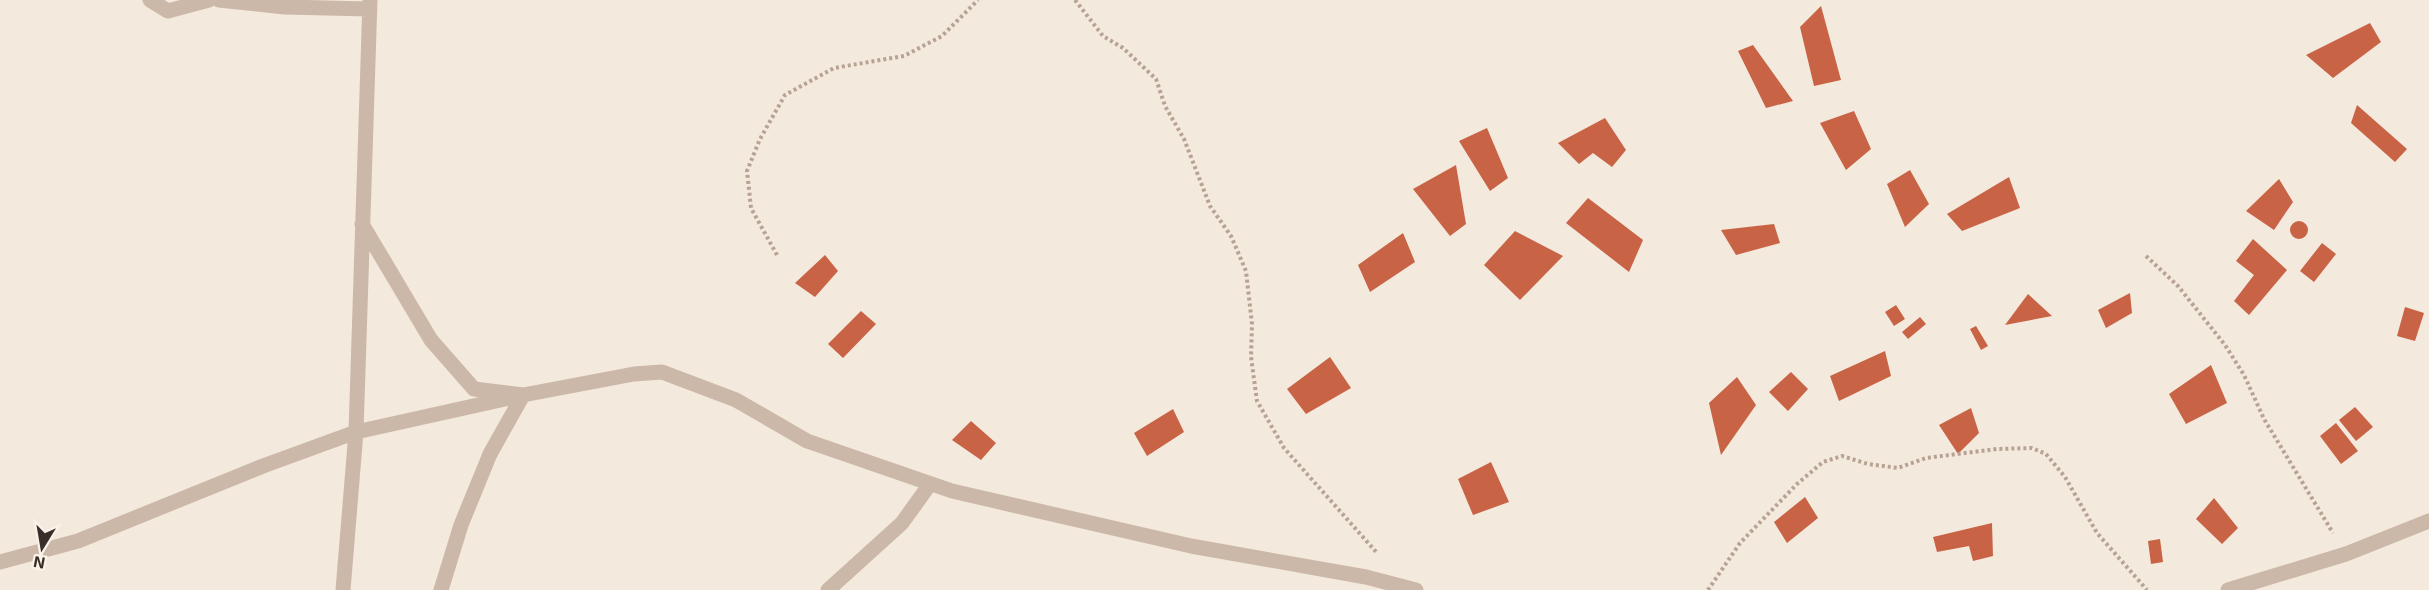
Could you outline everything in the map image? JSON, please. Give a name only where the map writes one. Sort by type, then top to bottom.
[{"type":"street","points":[[150,0],[168,11],[209,0]]},
{"type":"street","points":[[219,0],[285,7],[370,5],[356,432],[343,590]]},
{"type":"street","points":[[362,224],[431,340],[474,389],[523,395]]},
{"type":"street","points":[[0,562],[78,542],[263,466],[356,432],[523,395],[634,374],[662,372],[736,400],[807,441],[952,491],[1191,546],[1413,589]]},
{"type":"street","points":[[441,590],[461,525],[490,454],[523,395]]},
{"type":"street","points":[[828,590],[902,523],[930,484]]},
{"type":"street","points":[[2228,590],[2346,554],[2429,521]]},
{"type":"path","points":[[777,255],[752,208],[747,171],[760,139],[785,95],[834,68],[904,56],[942,36],[978,0]]},
{"type":"path","points":[[1075,0],[1103,36],[1124,48],[1156,79],[1165,106],[1184,140],[1210,206],[1231,236],[1246,271],[1252,324],[1251,357],[1257,401],[1284,448],[1413,589]]},
{"type":"path","points":[[2146,256],[2178,286],[2225,345],[2244,375],[2270,429],[2346,554]]},
{"type":"path","points":[[1708,590],[1740,543],[1797,484],[1823,462],[1842,456],[1868,464],[1898,468],[1926,458],[1997,449],[2032,448],[2046,453],[2065,477],[2097,533],[2147,590]]},
{"type":"building","points":[[1821,6],[1841,80],[1814,86],[1800,27]]},
{"type":"building","points":[[2370,23],[2381,42],[2333,78],[2306,55]]},
{"type":"building","points":[[1753,45],[1793,101],[1766,108],[1738,51]]},
{"type":"building","points":[[2357,105],[2407,149],[2395,162],[2351,123]]},
{"type":"building","points":[[1854,111],[1871,149],[1846,170],[1820,123]]},
{"type":"building","points":[[1605,118],[1626,150],[1612,167],[1593,153],[1579,164],[1558,143]]},
{"type":"building","points":[[1487,128],[1508,178],[1490,191],[1459,141]]},
{"type":"building","points":[[1456,165],[1466,224],[1450,236],[1413,189]]},
{"type":"building","points":[[1910,170],[1929,204],[1905,227],[1887,184]]},
{"type":"building","points":[[2009,177],[2020,208],[1962,231],[1947,214]]},
{"type":"building","points":[[2279,179],[2293,202],[2274,230],[2246,211]]},
{"type":"building","points":[[1588,198],[1643,240],[1629,272],[1566,223]]},
{"type":"building","points":[[2299,221],[2305,224],[2308,230],[2305,236],[2299,239],[2293,236],[2290,230],[2293,224]]},
{"type":"building","points":[[1774,224],[1780,243],[1736,255],[1721,230]]},
{"type":"building","points":[[1515,231],[1563,256],[1520,300],[1484,265]]},
{"type":"building","points":[[1403,233],[1415,262],[1370,292],[1358,265]]},
{"type":"building","points":[[2253,239],[2287,270],[2249,315],[2234,301],[2254,275],[2236,261]]},
{"type":"building","points":[[2322,243],[2336,254],[2314,282],[2300,271]]},
{"type":"building","points":[[825,255],[838,271],[815,297],[795,283]]},
{"type":"building","points":[[2130,293],[2132,313],[2106,328],[2098,310]]},
{"type":"building","points":[[2028,294],[2052,316],[2005,325]]},
{"type":"building","points":[[1896,305],[1905,319],[1894,326],[1885,312]]},
{"type":"building","points":[[2405,307],[2424,313],[2415,341],[2397,336]]},
{"type":"building","points":[[861,311],[876,324],[843,358],[828,344]]},
{"type":"building","points":[[1920,317],[1926,324],[1908,339],[1902,332]]},
{"type":"building","points":[[1976,326],[1988,346],[1981,350],[1970,329]]},
{"type":"building","points":[[1885,351],[1891,376],[1839,401],[1830,376]]},
{"type":"building","points":[[1330,357],[1351,388],[1306,414],[1287,389]]},
{"type":"building","points":[[2211,365],[2227,403],[2186,424],[2169,394]]},
{"type":"building","points":[[1791,372],[1808,389],[1788,411],[1769,392]]},
{"type":"building","points":[[1737,377],[1756,405],[1721,455],[1709,403]]},
{"type":"building","points":[[2355,407],[2373,427],[2356,441],[2339,420]]},
{"type":"building","points":[[1971,408],[1979,433],[1958,454],[1939,425]]},
{"type":"building","points":[[1173,409],[1184,432],[1147,456],[1134,433]]},
{"type":"building","points":[[971,421],[996,443],[981,460],[952,440]]},
{"type":"building","points":[[2336,423],[2358,451],[2341,464],[2320,436]]},
{"type":"building","points":[[1491,462],[1509,502],[1473,515],[1458,479]]},
{"type":"building","points":[[1805,497],[1818,518],[1787,543],[1774,522]]},
{"type":"building","points":[[2214,498],[2238,528],[2222,544],[2196,519]]},
{"type":"building","points":[[1992,523],[1993,556],[1973,561],[1969,546],[1937,552],[1933,537]]},
{"type":"building","points":[[2160,539],[2163,562],[2151,564],[2148,541]]}]
